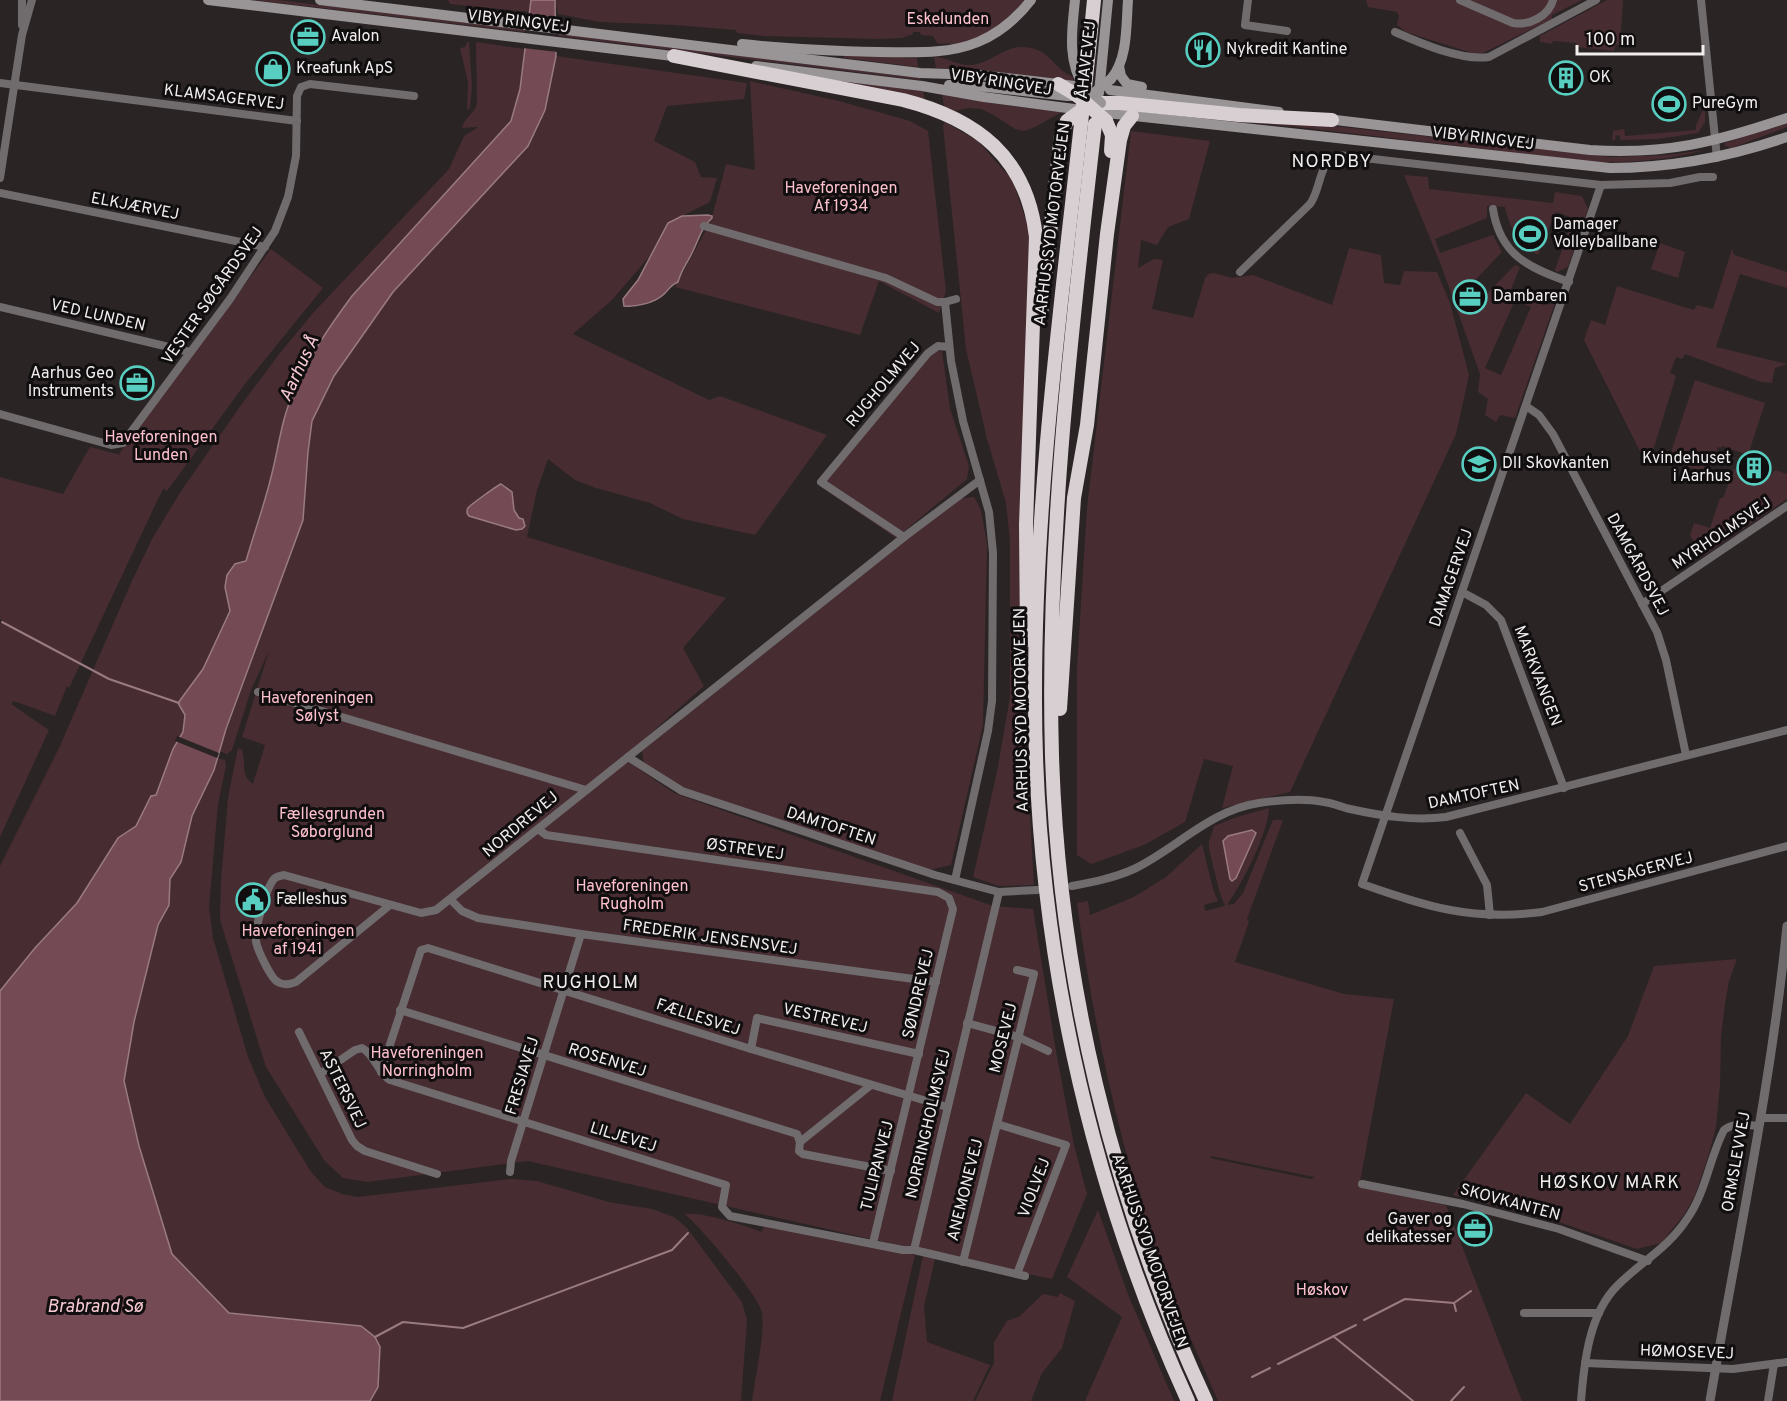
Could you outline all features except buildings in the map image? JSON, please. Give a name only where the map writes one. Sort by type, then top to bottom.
[{"type":"highway","name":"AARHUS SYD MOTORVEJEN","points":[[1094,0],[1054,366],[1039,538],[1035,694],[1041,833],[1059,984],[1097,1153],[1144,1295],[1188,1401]]},
{"type":"highway","points":[[674,56],[926,106],[954,117],[991,143],[1012,168],[1026,194],[1035,225],[1036,248],[1028,462],[1027,682],[1033,771],[1041,833]]},
{"type":"highway","points":[[1058,84],[1093,102],[1239,116],[1332,120]]},
{"type":"highway","name":"AARHUS SYD MOTORVEJEN","points":[[1093,102],[1068,365],[1055,537],[1051,690],[1057,831],[1073,970],[1093,1072],[1113,1150],[1162,1296],[1206,1401]]},
{"type":"highway","points":[[1028,462],[1056,167],[1062,129],[1093,102]]},
{"type":"highway","points":[[1093,102],[1113,141],[1108,187],[1107,234]]},
{"type":"highway","points":[[1057,831],[1060,695],[1074,498],[1087,425],[1107,234],[1122,132],[1132,116]]},
{"type":"main road","name":"VIBY RINGVEJ","points":[[208,0],[922,86],[980,75],[1058,84]]},
{"type":"main road","name":"VIBY RINGVEJ","points":[[320,0],[920,73],[940,82],[1005,100],[1093,102],[1160,96],[1332,120],[1612,152],[1671,149],[1714,141],[1787,118]]},
{"type":"main road","points":[[610,35],[681,37],[797,50],[916,52],[957,49],[993,35],[1015,19],[1031,0]]},
{"type":"main road","points":[[1075,0],[1071,46],[1076,72],[1093,102],[1119,66]]},
{"type":"main road","name":"ÅHAVEVEJ","points":[[1093,102],[1108,0]]},
{"type":"main road","points":[[1128,0],[1119,66],[1121,76],[1127,84],[1146,88],[1160,96]]},
{"type":"main road","points":[[1126,27],[1134,13],[1135,0]]},
{"type":"main road","name":"VIBY RINGVEJ","points":[[1093,102],[1132,116],[1610,168],[1650,168],[1717,158],[1767,144],[1787,135]]},
{"type":"street","points":[[22,0],[22,35]]},
{"type":"street","points":[[0,178],[22,35],[32,0]]},
{"type":"street","points":[[1248,0],[1245,25],[1287,31]]},
{"type":"street","points":[[1460,0],[1522,25],[1547,12],[1553,0]]},
{"type":"street","points":[[1395,32],[1461,56],[1488,57],[1596,0]]},
{"type":"street","points":[[1701,0],[1717,158]]},
{"type":"street","name":"KLAMSAGERVEJ","points":[[0,83],[297,121],[298,91],[301,87],[310,84],[414,96]]},
{"type":"street","name":"VESTER SØGÅRDSVEJ","points":[[0,414],[111,446],[117,446],[128,439],[275,231],[288,197],[296,156],[297,121]]},
{"type":"street","points":[[1240,272],[1313,200],[1317,195],[1326,163],[1333,156],[1601,185],[1670,183],[1713,177]]},
{"type":"street","name":"DAMAGERVEJ","points":[[1362,884],[1601,185]]},
{"type":"street","name":"ELKJÆRVEJ","points":[[0,193],[265,247]]},
{"type":"street","points":[[1493,209],[1501,237],[1517,257],[1533,269],[1569,282]]},
{"type":"street","points":[[704,226],[886,278],[928,298],[945,302],[956,299]]},
{"type":"street","points":[[945,302],[949,347]]},
{"type":"street","name":"VED LUNDEN","points":[[0,307],[190,352]]},
{"type":"street","name":"RUGHOLMVEJ","points":[[904,537],[821,482],[928,353],[938,345],[949,347],[963,421],[989,512],[993,553],[992,701],[988,731],[955,880]]},
{"type":"street","name":"DAMGÅRDSVEJ","points":[[1526,406],[1539,415],[1553,434],[1662,646],[1686,755]]},
{"type":"street","points":[[628,757],[904,537],[980,480]]},
{"type":"street","name":"MYRHOLMSVEJ","points":[[1642,604],[1787,506]]},
{"type":"street","name":"MARKVANGEN","points":[[1462,592],[1486,605],[1501,620],[1564,788]]},
{"type":"street","points":[[258,692],[586,790]]},
{"type":"street","name":"DAMTOFTEN","points":[[1072,886],[1105,879],[1134,869],[1216,818],[1259,803],[1324,802],[1385,816],[1422,820],[1446,817],[1787,730]]},
{"type":"street","name":"DAMTOFTEN","points":[[628,757],[682,791],[702,798],[955,880],[999,892],[1036,890]]},
{"type":"street","name":"NORDREVEJ","points":[[390,905],[421,913],[431,913],[451,900],[628,757]]},
{"type":"street","name":"ØSTREVEJ","points":[[538,829],[546,835],[938,892],[949,898]]},
{"type":"street","points":[[1460,833],[1488,885],[1490,915]]},
{"type":"street","name":"STENSAGERVEJ","points":[[1362,884],[1425,906],[1460,913],[1490,915],[1542,912],[1787,846]]},
{"type":"street","points":[[284,875],[390,905],[296,982],[287,985],[279,984],[275,980],[255,940],[270,885],[279,876],[284,875]]},
{"type":"street","name":"NORRINGHOLMSVEJ","points":[[914,1250],[999,892]]},
{"type":"street","name":"SØNDREVEJ","points":[[909,1096],[953,909],[949,898]]},
{"type":"street","name":"FREDERIK JENSENSVEJ","points":[[451,900],[462,911],[478,918],[936,982]]},
{"type":"street","name":"ORMSLEVVEJ","points":[[1710,1401],[1760,1122],[1778,1008],[1787,926]]},
{"type":"street","name":"FRESIAVEJ","points":[[510,1172],[510,1161],[581,934]]},
{"type":"street","name":"FÆLLESVEJ","points":[[400,1011],[421,950],[428,948],[751,1049],[947,1107]]},
{"type":"street","name":"MOSEVEJ","points":[[997,1124],[1034,974],[1017,970]]},
{"type":"street","points":[[381,1072],[400,1011]]},
{"type":"street","name":"ROSENVEJ","points":[[400,1011],[797,1134],[800,1142]]},
{"type":"street","name":"VESTREVEJ","points":[[751,1049],[757,1018],[919,1054]]},
{"type":"street","points":[[967,1023],[1018,1037],[1048,1051]]},
{"type":"street","name":"ASTERSVEJ","points":[[299,1032],[357,1146],[365,1151],[437,1174]]},
{"type":"street","name":"LILJEVEJ","points":[[320,1074],[355,1050],[362,1048],[369,1052],[381,1072],[390,1080],[726,1185],[722,1207],[730,1216],[903,1250],[914,1250]]},
{"type":"street","points":[[871,1085],[800,1142],[799,1151],[803,1154],[891,1172]]},
{"type":"street","name":"TULIPANVEJ","points":[[873,1243],[909,1096]]},
{"type":"street","points":[[1581,1401],[1585,1363],[1599,1313],[1617,1286],[1675,1236],[1689,1217],[1701,1196],[1724,1130],[1731,1125],[1787,1118]]},
{"type":"street","name":"ANEMONEVEJ","points":[[963,1262],[997,1124]]},
{"type":"street","name":"VIOLVEJ","points":[[963,1262],[1021,1275],[1066,1144],[997,1124]]},
{"type":"street","name":"SKOVKANTEN","points":[[1362,1184],[1463,1204],[1559,1229],[1648,1260]]},
{"type":"street","points":[[914,1250],[963,1262]]},
{"type":"street","points":[[1524,1313],[1599,1313]]},
{"type":"street","name":"HØMOSEVEJ","points":[[1585,1363],[1733,1369],[1787,1362]]},
{"type":"street","points":[[1768,1401],[1774,1364]]},
{"type":"green space","points":[[253,0],[278,0],[534,31],[533,33]]},
{"type":"green space","points":[[448,0],[531,0],[530,12],[450,4]]},
{"type":"green space","name":"Eskelunden","points":[[555,0],[1025,0],[1013,14],[976,40],[957,44],[938,44],[933,36],[921,35],[920,32],[913,32],[902,38],[878,39],[764,36],[737,33],[736,30],[600,22],[558,14]]},
{"type":"green space","points":[[1366,0],[1582,0],[1552,15],[1552,19],[1483,53],[1475,54],[1406,32],[1397,25],[1399,16],[1397,12],[1368,7]]},
{"type":"green space","points":[[1607,0],[1623,0],[1620,46],[1616,44],[1614,51],[1577,47],[1576,43],[1540,42],[1540,36]]},
{"type":"green space","points":[[550,33],[920,78],[921,80],[550,35]]},
{"type":"green space","points":[[469,42],[472,86],[470,108],[467,110],[468,82],[460,48],[465,47]]},
{"type":"green space","points":[[476,42],[524,49],[520,89],[511,121],[352,296],[313,353],[292,394],[246,561],[235,564],[226,587],[230,611],[203,669],[178,703],[185,715],[183,732],[173,749],[156,795],[151,797],[136,826],[118,838],[77,903],[35,948],[0,991],[0,866],[59,748],[152,539],[181,491],[280,353],[313,313],[449,169],[464,136],[478,127],[462,128],[477,103]]},
{"type":"green space","points":[[1018,47],[1044,53],[1065,73],[1073,77],[1073,81],[982,70],[936,68],[934,57],[970,65]]},
{"type":"green space","points":[[844,54],[917,58],[918,67],[844,58]]},
{"type":"green space","points":[[556,56],[747,83],[744,99],[667,106],[654,141],[695,162],[701,177],[717,178],[710,202],[668,223],[649,257],[612,300],[573,334],[709,400],[720,396],[827,435],[755,535],[683,519],[650,503],[596,488],[575,480],[548,459],[537,490],[527,537],[726,598],[683,648],[704,686],[623,758],[674,793],[993,906],[1033,909],[1057,1057],[1074,1145],[1087,1194],[1052,1279],[936,1254],[924,1307],[927,1342],[990,1365],[973,1401],[892,1401],[924,1251],[528,1161],[367,1182],[343,1178],[324,1160],[266,1067],[220,920],[228,798],[238,748],[242,750],[246,776],[253,784],[265,745],[242,737],[269,651],[251,690],[232,750],[227,754],[219,751],[303,520],[312,421],[334,376],[393,292],[545,110]]},
{"type":"green space","name":"Haveforeningen Af 1934","points":[[750,81],[839,101],[910,121],[928,131],[946,291],[939,313],[879,281],[860,335],[675,287],[711,221],[726,164],[755,170]]},
{"type":"green space","points":[[848,82],[923,91],[925,100],[846,84]]},
{"type":"green space","points":[[942,94],[996,104],[1062,112],[1024,131],[1015,129],[981,109],[969,108],[955,111],[944,106]]},
{"type":"green space","points":[[1130,109],[1343,127],[1611,157],[1667,155],[1705,150],[1647,160],[1587,161]]},
{"type":"green space","points":[[1703,110],[1705,110],[1705,122],[1698,133],[1658,139],[1620,140],[1620,136],[1616,135],[1615,140],[1612,140],[1613,131],[1624,129],[1625,136],[1696,130]]},
{"type":"green space","points":[[945,122],[978,141],[1013,181],[1031,236],[1024,441],[1021,659],[1034,885],[998,886],[973,877],[997,772],[1010,697],[1010,541],[1006,503],[987,439],[966,349],[943,126]]},
{"type":"green space","points":[[1787,123],[1787,127],[1737,146],[1731,148],[1725,146],[1725,143]]},
{"type":"green space","points":[[1131,131],[1210,141],[1189,219],[1168,227],[1157,245],[1141,240],[1138,268],[1154,259],[1163,260],[1152,309],[1193,318],[1205,278],[1214,273],[1232,278],[1253,275],[1332,305],[1349,248],[1381,255],[1384,283],[1400,285],[1404,271],[1437,272],[1450,303],[1469,375],[1456,434],[1290,792],[1222,808],[1233,766],[1204,759],[1185,822],[1144,845],[1091,864],[1077,855],[1077,668],[1087,508]]},
{"type":"green space","points":[[1404,175],[1428,177],[1429,189],[1553,203],[1555,192],[1582,196],[1588,209],[1568,267],[1557,272],[1555,270],[1573,218],[1556,212],[1538,255],[1525,246],[1516,235],[1505,207],[1487,206],[1487,218],[1435,239],[1440,253],[1493,235],[1502,252],[1457,299],[1470,311],[1515,265],[1520,267],[1510,292],[1544,305],[1555,303],[1515,418],[1500,415],[1496,422],[1485,415],[1488,399],[1478,392],[1480,374],[1441,265]],"holes":[[[1515,300],[1531,307],[1501,375],[1485,368]]]},
{"type":"green space","points":[[1660,243],[1685,252],[1678,278],[1651,269]]},
{"type":"green space","name":"Haveforeningen Lunden","points":[[271,249],[323,288],[245,384],[167,491],[164,488],[69,688],[67,686],[55,716],[14,701],[11,704],[49,730],[0,837],[0,624],[2,620],[0,619],[0,477],[63,494],[90,447],[121,455],[119,454]]},
{"type":"green space","points":[[1732,249],[1734,255],[1787,272],[1787,288],[1740,274],[1716,347],[1787,364],[1775,368],[1772,383],[1761,382],[1685,354],[1682,359],[1676,357],[1670,373],[1676,376],[1651,457],[1644,459],[1584,340],[1591,320],[1605,325],[1617,286],[1694,310],[1697,305],[1713,309]]},
{"type":"green space","points":[[942,351],[950,409],[969,466],[967,479],[896,538],[821,487],[932,352]]},
{"type":"green space","points":[[1695,380],[1765,403],[1748,455],[1722,446],[1718,447],[1712,466],[1704,472],[1668,461]]},
{"type":"green space","points":[[1734,469],[1768,479],[1775,470],[1787,474],[1787,499],[1702,557],[1690,535],[1694,523],[1710,528],[1720,498],[1723,498]]},
{"type":"green space","points":[[974,497],[981,510],[987,544],[983,725],[951,865],[929,870],[681,788],[644,764],[642,751],[957,499]]},
{"type":"green space","points":[[217,758],[225,760],[226,766],[218,804],[209,908],[213,938],[248,1057],[265,1097],[311,1172],[325,1187],[358,1197],[511,1179],[537,1181],[609,1202],[652,1209],[674,1217],[687,1228],[742,1302],[747,1320],[741,1401],[370,1401],[378,1387],[361,1326],[229,1313],[172,1254],[139,1146],[124,1081],[134,1022],[158,925],[169,905],[170,879],[181,862],[192,816],[214,770]]},
{"type":"green space","name":"Høskov","points":[[1269,808],[1268,819],[1259,845],[1247,872],[1227,905],[1234,904],[1243,893],[1273,820],[1283,820],[1247,919],[1249,922],[1235,962],[1344,994],[1394,999],[1359,1187],[1446,1205],[1522,1401],[1218,1401],[1165,1275],[1135,1184],[1101,1045],[1077,903],[1088,901],[1090,915],[1134,897],[1166,877],[1202,844],[1218,901],[1204,905],[1205,911],[1225,906],[1220,894],[1209,842],[1214,826]],"holes":[[[1252,830],[1256,833],[1236,878],[1232,881],[1223,841],[1228,836]],[[1211,1156],[1314,1177],[1314,1178],[1210,1158]]]},
{"type":"green space","points":[[1737,959],[1729,981],[1725,1004],[1716,1127],[1708,1157],[1695,1195],[1684,1215],[1661,1243],[1637,1249],[1559,1222],[1453,1195],[1526,1093],[1570,1124],[1628,1036],[1654,966]]},
{"type":"green space","points":[[1098,1210],[1129,1297],[1174,1401],[1085,1401],[1122,1317],[1067,1277]]},
{"type":"green space","points":[[685,1214],[713,1217],[762,1232],[764,1226],[915,1255],[880,1401],[752,1401],[761,1344],[762,1313],[740,1277]]},
{"type":"green space","points":[[1060,1293],[1075,1301],[1062,1348],[1042,1373],[1031,1401],[975,1401],[994,1363],[994,1342],[1007,1321],[1020,1316],[1043,1294],[1058,1297]]},
{"type":"water","name":"Brabrand Sø","points":[[531,0],[555,0],[556,56],[545,110],[528,146],[393,292],[334,376],[312,421],[303,520],[226,729],[214,770],[192,816],[181,862],[170,879],[169,905],[158,925],[134,1022],[124,1081],[139,1146],[172,1254],[229,1313],[361,1326],[375,1337],[380,1347],[378,1387],[370,1401],[0,1401],[0,991],[35,948],[77,903],[118,838],[136,826],[151,796],[156,795],[173,749],[183,732],[185,715],[178,703],[203,669],[230,611],[225,587],[227,575],[235,564],[246,561],[270,481],[286,412],[305,368],[352,296],[511,121],[520,89]]},
{"type":"water","points":[[708,215],[712,218],[703,230],[678,282],[655,300],[639,305],[624,306],[623,299],[638,280],[668,223],[682,216]]},
{"type":"water","points":[[501,484],[512,492],[514,510],[519,518],[523,519],[525,526],[522,529],[516,530],[469,516],[467,513],[470,506]]},
{"type":"water","points":[[1252,830],[1256,833],[1236,878],[1232,881],[1223,841],[1228,836]]},
{"type":"pier","points":[[527,14],[559,18],[558,52],[523,48]]},
{"type":"pier","points":[[177,736],[219,753],[217,758],[175,741]]},
{"type":"waterway","points":[[2,622],[109,679],[179,703]]},
{"type":"waterway","points":[[375,1337],[403,1322],[463,1328],[672,1250],[688,1233]]},
{"type":"waterway","points":[[1364,1320],[1405,1299],[1454,1303],[1471,1291]]},
{"type":"waterway","points":[[1454,1303],[1456,1311]]},
{"type":"waterway","points":[[1278,1364],[1356,1325]]},
{"type":"waterway","points":[[1333,1336],[1413,1401]]},
{"type":"waterway","points":[[1252,1377],[1270,1368]]},
{"type":"waterway","points":[[1451,1401],[1464,1387]]},
{"type":"place","name":"Avalon","points":[[308,37]]},
{"type":"place","name":"Nykredit Kantine","points":[[1203,50]]},
{"type":"place","name":"Kreafunk ApS","points":[[273,69]]},
{"type":"place","name":"OK","points":[[1566,78]]},
{"type":"place","name":"PureGym","points":[[1669,104]]},
{"type":"place","name":"Damager Volleyballbane","points":[[1530,234]]},
{"type":"place","name":"Dambaren","points":[[1470,297]]},
{"type":"place","name":"Aarhus Geo Instruments","points":[[137,383]]},
{"type":"place","name":"DII Skovkanten","points":[[1479,464]]},
{"type":"place","name":"Kvindehuset i Aarhus","points":[[1754,468]]},
{"type":"place","name":"Fælleshus","points":[[253,900]]},
{"type":"place","name":"Gaver og delikatesser","points":[[1475,1229]]},
{"type":"district","name":"NORDBY","points":[[1332,162]]},
{"type":"district","name":"RUGHOLM","points":[[591,983]]},
{"type":"district","name":"HØSKOV MARK","points":[[1610,1183]]},
{"type":"water label","name":"Aarhus Å","points":[[300,369]]},
{"type":"park label","name":"Haveforeningen Sølyst","points":[[317,708]]},
{"type":"park label","name":"Fællesgrunden Søborglund","points":[[332,824]]},
{"type":"park label","name":"Haveforeningen Rugholm","points":[[632,896]]},
{"type":"park label","name":"Haveforeningen af 1941","points":[[298,941]]},
{"type":"park label","name":"Haveforeningen Norringholm","points":[[427,1063]]}]
